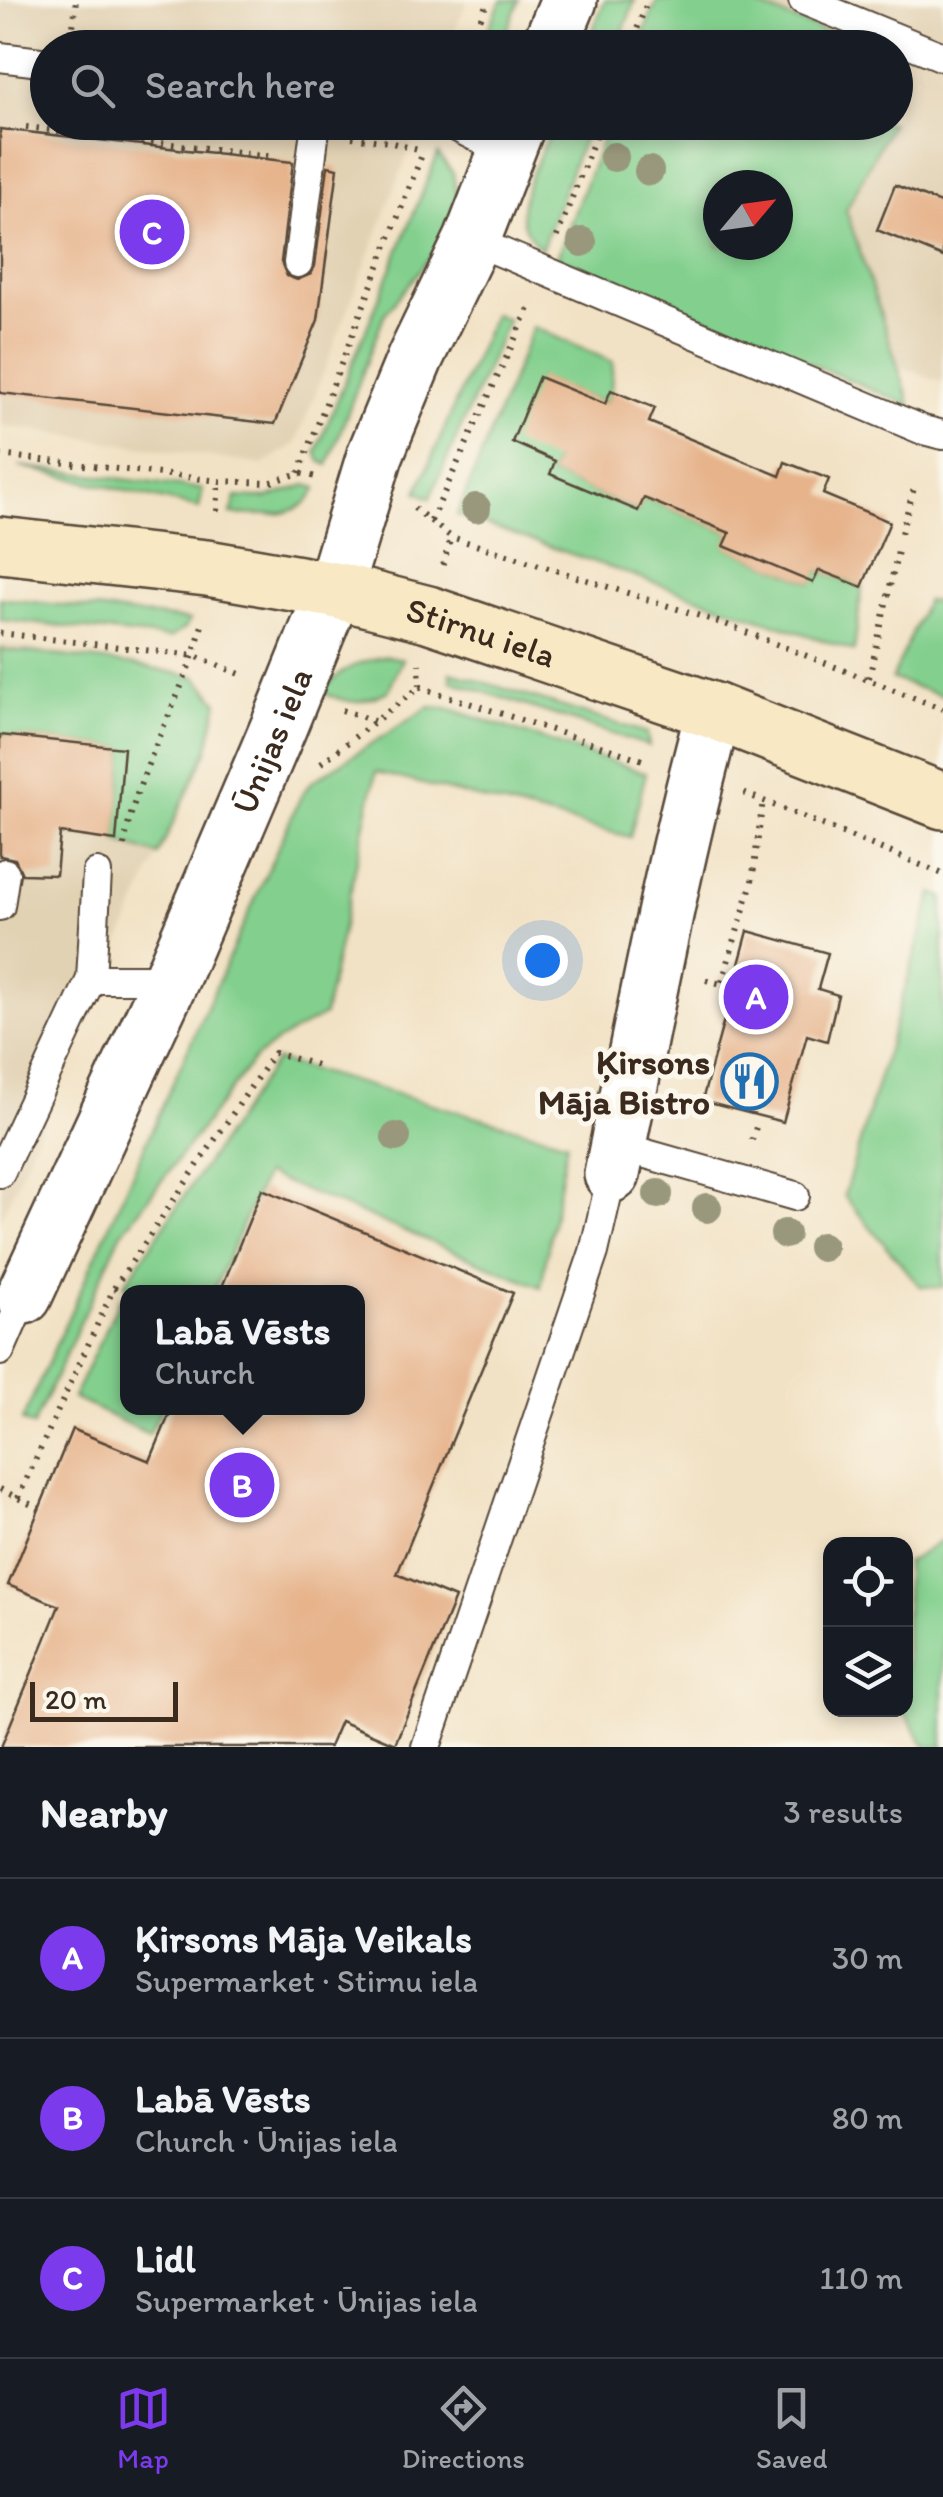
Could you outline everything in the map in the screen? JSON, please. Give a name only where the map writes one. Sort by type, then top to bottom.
[{"type":"street","points":[[556,30],[569,0]]},
{"type":"street","name":"Ūnijas iela","points":[[12,1296],[171,979],[334,590],[374,455],[472,240],[511,140]]},
{"type":"street","name":"Stirnu iela","points":[[0,544],[207,568],[334,590],[428,614],[714,711],[943,801]]},
{"type":"street","points":[[615,1160],[678,850],[714,711]]},
{"type":"lane","points":[[803,0],[877,30]]},
{"type":"lane","points":[[913,45],[943,57]]},
{"type":"lane","points":[[0,56],[30,60]]},
{"type":"lane","points":[[298,263],[313,140]]},
{"type":"lane","points":[[472,240],[923,430],[943,435]]},
{"type":"lane","points":[[1,1165],[91,979],[97,872]]},
{"type":"lane","points":[[0,906],[4,873]]},
{"type":"lane","points":[[91,979],[171,979]]},
{"type":"lane","points":[[426,1747],[594,1252],[615,1160],[796,1196]]},
{"type":"lane","name":"Ūnijas iela","points":[[0,1351],[12,1296]]},
{"type":"path","points":[[73,30],[76,0]]},
{"type":"path","points":[[476,30],[488,0]]},
{"type":"path","points":[[637,30],[648,0]]},
{"type":"path","points":[[164,140],[279,156],[281,140]]},
{"type":"path","points":[[379,140],[424,152]]},
{"type":"path","points":[[299,473],[432,140]]},
{"type":"path","points":[[430,521],[530,308],[594,140]]},
{"type":"path","points":[[0,454],[218,481],[268,483],[299,473],[322,478]]},
{"type":"path","points":[[217,511],[218,481]]},
{"type":"path","points":[[901,533],[915,485]]},
{"type":"path","points":[[404,501],[451,537],[725,624],[943,709]]},
{"type":"path","points":[[442,567],[451,537]]},
{"type":"path","points":[[869,678],[899,547]]},
{"type":"path","points":[[97,872],[126,864],[124,844],[144,770],[195,656],[203,621]]},
{"type":"path","points":[[0,633],[195,656],[256,679]]},
{"type":"path","points":[[312,769],[420,687],[418,663]]},
{"type":"path","points":[[722,982],[752,882],[763,800]]},
{"type":"path","points":[[698,979],[733,987]]},
{"type":"path","points":[[18,1498],[114,1288],[274,1053],[317,1065]]},
{"type":"path","points":[[752,1140],[757,1124]]},
{"type":"path","points":[[114,1288],[120,1291]]},
{"type":"path","points":[[0,1489],[40,1509]]},
{"type":"shaded area","points":[[0,0],[467,0],[456,30],[30,30],[30,140],[413,140],[296,443],[263,465],[0,425]]},
{"type":"shaded area","points":[[708,0],[943,0],[943,383],[619,258],[659,140],[913,140],[913,30],[697,30]]},
{"type":"shaded area","points":[[0,643],[192,673],[212,689],[219,713],[0,1221]]},
{"type":"green space","points":[[501,0],[519,0],[507,30],[488,30]]},
{"type":"green space","points":[[605,0],[635,0],[624,30],[593,30]]},
{"type":"green space","points":[[657,0],[743,0],[820,30],[645,30]]},
{"type":"green space","points":[[547,140],[583,140],[541,250],[523,223],[524,199]]},
{"type":"green space","points":[[602,140],[882,140],[846,210],[911,406],[557,257]]},
{"type":"green space","points":[[438,154],[453,173],[458,202],[439,246],[384,315],[328,465],[320,461],[316,452]]},
{"type":"green space","points":[[494,314],[508,320],[430,498],[417,492]]},
{"type":"green space","points":[[533,327],[613,362],[611,390],[605,404],[539,378],[555,461],[550,474],[638,511],[644,498],[730,533],[725,546],[812,583],[819,570],[862,587],[854,651],[457,515]]},
{"type":"green space","points":[[19,466],[203,489],[199,508]]},
{"type":"green space","points":[[306,485],[317,488],[310,499],[291,511],[231,514],[236,497],[267,498]]},
{"type":"green space","points":[[0,598],[190,620],[170,638],[0,620]]},
{"type":"green space","points":[[926,601],[943,602],[943,696],[892,679]]},
{"type":"green space","points":[[0,649],[130,664],[196,677],[218,702],[208,748],[158,855],[116,841],[124,748],[0,735]]},
{"type":"green space","points":[[387,656],[403,659],[388,691],[355,702],[322,692],[350,668]]},
{"type":"green space","points":[[451,672],[647,733],[649,746],[451,681]]},
{"type":"green space","points":[[429,707],[447,708],[646,773],[630,837],[376,772],[324,1015],[254,1059],[121,1234],[33,1426],[22,1421],[300,798],[310,783]]},
{"type":"green space","points":[[933,893],[943,897],[943,1288],[920,1286],[844,1196]]},
{"type":"green space","points":[[276,1060],[567,1142],[541,1287],[265,1174],[216,1285],[124,1285]]},
{"type":"green space","points":[[120,1299],[120,1415],[158,1415],[149,1434],[73,1398]]},
{"type":"green space","points":[[943,1540],[943,1747],[926,1747],[907,1717],[913,1717],[913,1559]]},
{"type":"building","points":[[0,129],[30,132],[30,140],[98,140],[293,162],[281,262],[287,276],[297,280],[311,274],[315,266],[328,166],[338,168],[318,320],[275,424],[0,393]]},
{"type":"building","points":[[895,185],[943,204],[943,257],[877,230]]},
{"type":"building","points":[[539,377],[605,404],[611,390],[655,408],[649,422],[780,476],[785,462],[829,479],[823,494],[890,522],[862,587],[819,570],[813,583],[724,546],[730,533],[644,498],[638,511],[550,474],[555,461],[512,442]]},
{"type":"building","points":[[0,735],[124,748],[116,841],[60,833],[56,875],[22,874],[15,859],[0,856]]},
{"type":"building","points":[[748,931],[828,953],[818,989],[838,995],[827,1041],[807,1035],[783,1122],[702,1101]]},
{"type":"building","points":[[262,1189],[513,1293],[397,1574],[455,1598],[395,1744],[340,1721],[329,1747],[1,1747],[59,1606],[8,1585],[72,1429],[150,1461],[169,1415],[365,1415],[365,1285],[223,1285]]},
{"type":"place","name":"Lidl","points":[[152,232]]},
{"type":"place","name":"Ķirsons Māja Veikals","points":[[756,997]]},
{"type":"place","name":"Ķirsons Māja Bistro","points":[[749,1082]]},
{"type":"place","name":"Labā Vēsts","points":[[242,1485]]}]
